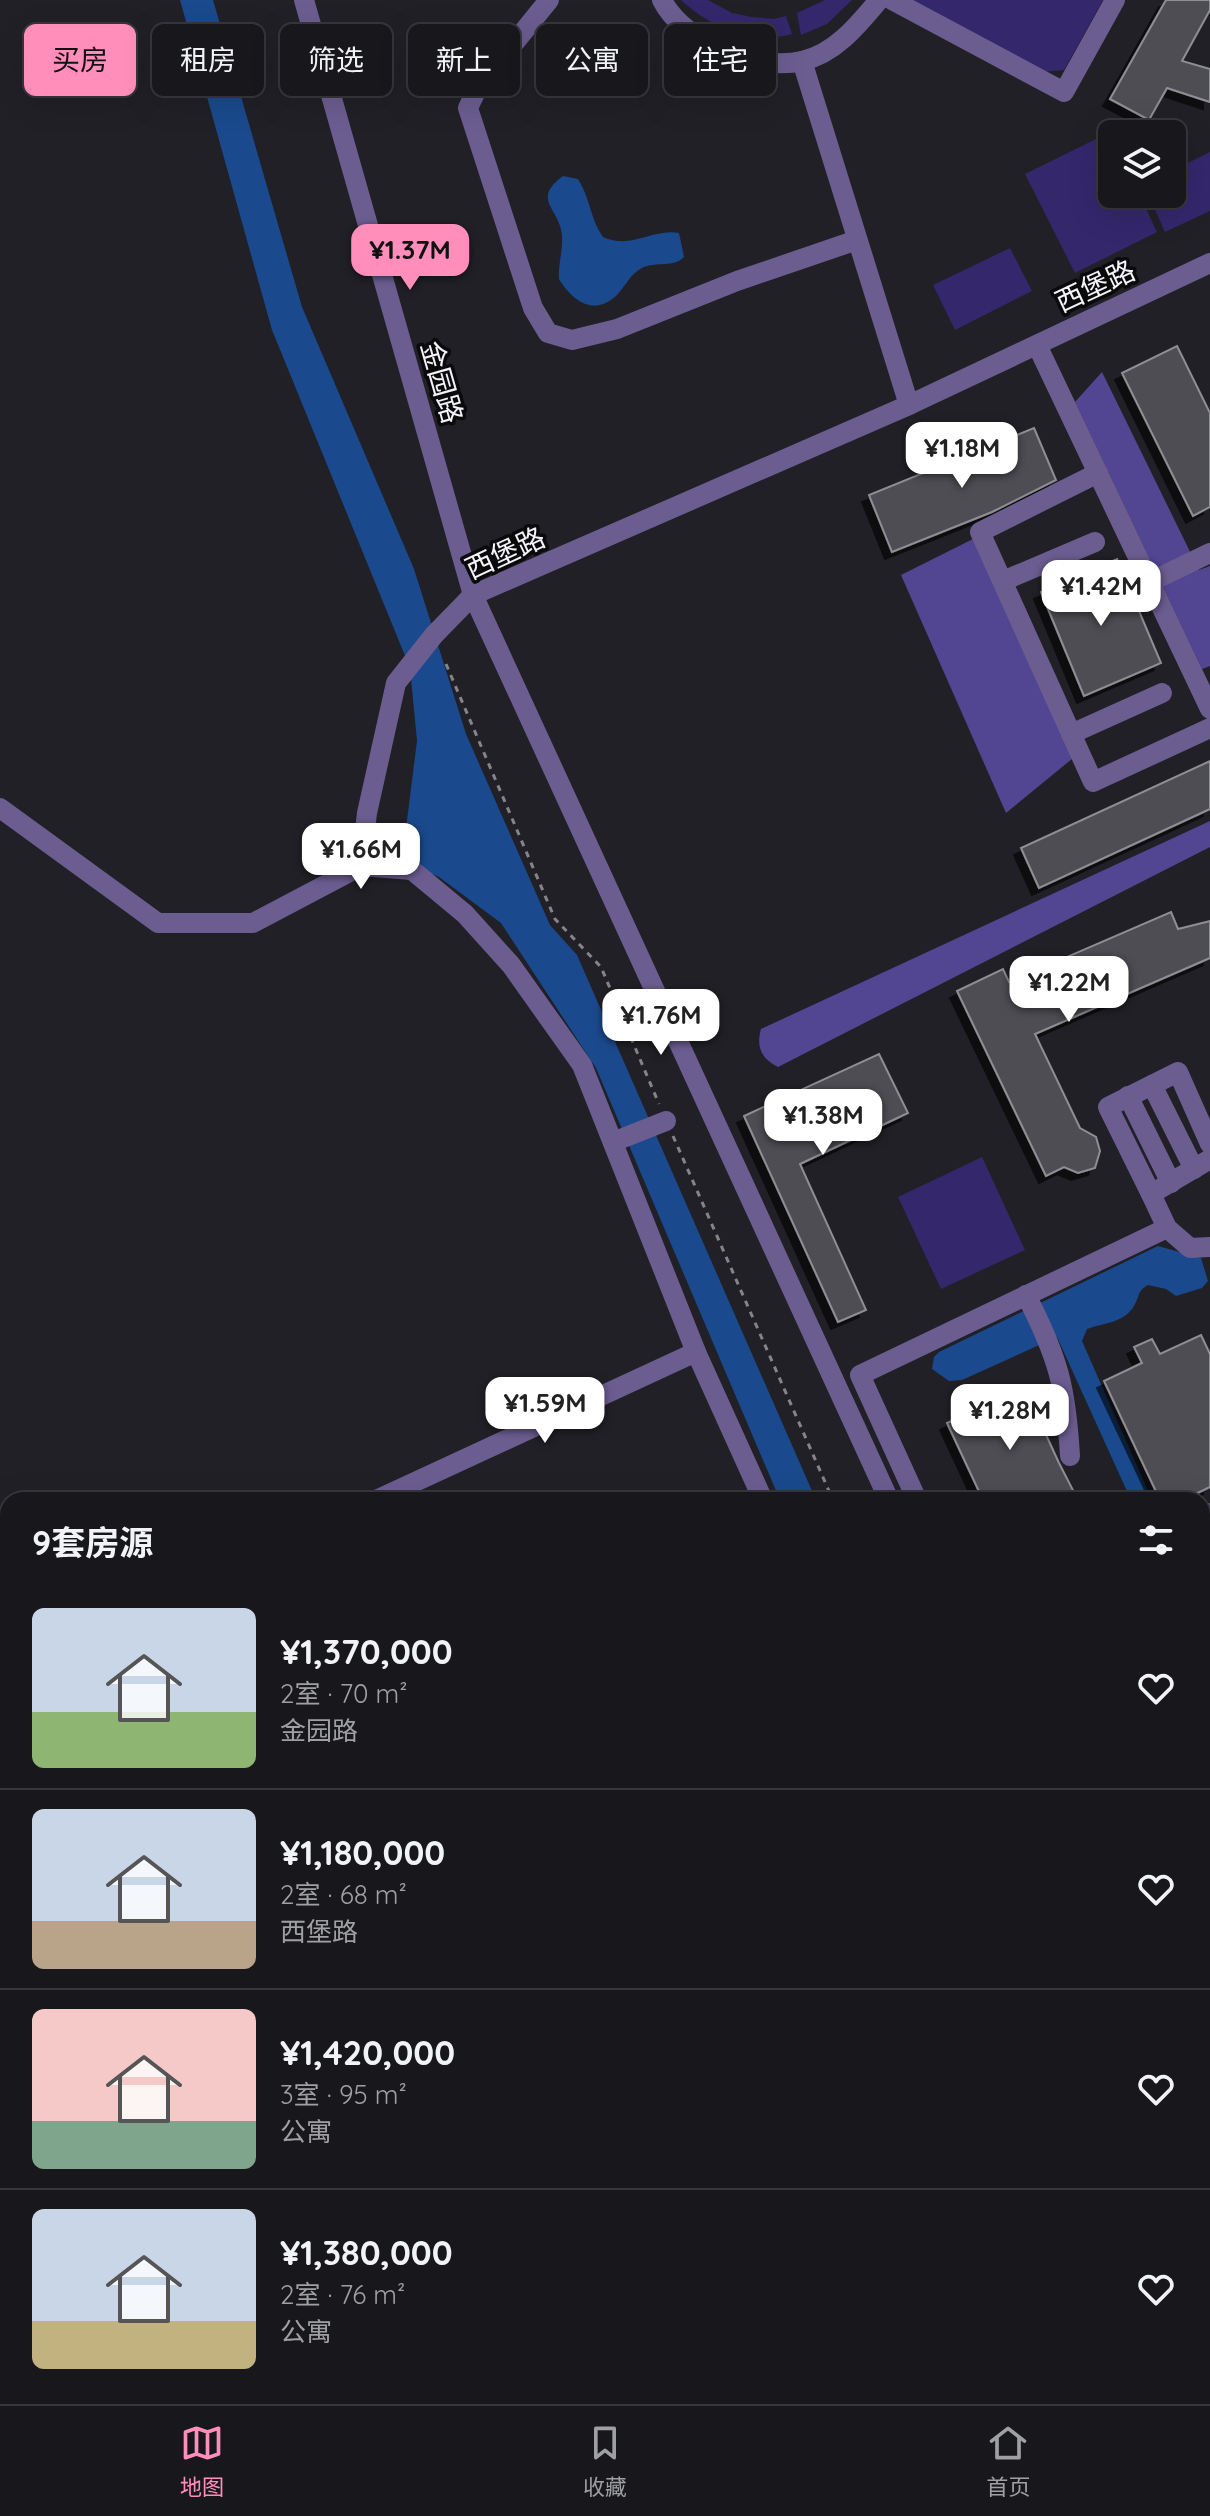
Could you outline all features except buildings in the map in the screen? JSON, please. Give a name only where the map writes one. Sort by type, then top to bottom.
[{"type":"street","name":"金园路","points":[[304,0],[473,595],[885,1492]]},
{"type":"street","points":[[549,0],[477,89],[468,108],[533,308],[548,333],[572,340],[617,329],[737,281],[857,240]]},
{"type":"street","points":[[662,0],[688,33],[715,47],[757,61],[802,61],[828,50],[859,25],[879,0]]},
{"type":"street","points":[[892,0],[1064,92],[1115,0]]},
{"type":"street","points":[[802,61],[909,405]]},
{"type":"street","name":"西堡路","points":[[361,866],[367,813],[399,679],[434,635],[473,595],[909,405],[1210,263]]},
{"type":"street","points":[[1037,345],[1207,695]]},
{"type":"street","points":[[1098,473],[980,532],[1093,782],[1210,728]]},
{"type":"street","points":[[1003,581],[1095,542]]},
{"type":"street","points":[[1150,582],[1210,553]]},
{"type":"street","points":[[1071,734],[1162,693]]},
{"type":"street","points":[[0,808],[158,923],[253,923],[361,866],[412,870],[465,914],[511,965],[582,1065],[696,1352],[759,1492]]},
{"type":"street","points":[[1210,1144],[1178,1072],[1108,1107],[1167,1228],[1190,1248],[1210,1247]]},
{"type":"street","points":[[1151,1194],[1202,1164],[1152,1085]]},
{"type":"street","points":[[1128,1096],[1171,1183]]},
{"type":"street","points":[[613,1142],[666,1121]]},
{"type":"street","points":[[913,1492],[860,1375],[1028,1299],[1167,1228]]},
{"type":"street","points":[[1028,1299],[1051,1343],[1066,1403],[1070,1456]]},
{"type":"street","points":[[393,1492],[696,1352]]},
{"type":"path","points":[[446,664],[555,919],[601,967],[829,1492]]},
{"type":"shaded area","points":[[681,0],[708,0],[732,13],[752,17],[774,19],[786,16],[792,34],[776,37],[776,24],[715,24]]},
{"type":"shaded area","points":[[825,0],[852,0],[827,24],[801,35],[797,13]]},
{"type":"shaded area","points":[[911,0],[1103,0],[1064,70],[1042,72]]},
{"type":"shaded area","points":[[1098,138],[1098,208],[1146,208],[1157,232],[1075,273],[1025,174]]},
{"type":"shaded area","points":[[1210,152],[1210,211],[1165,232],[1154,208],[1186,208],[1186,164]]},
{"type":"shaded area","points":[[1010,248],[1032,291],[955,330],[933,285]]},
{"type":"shaded area","points":[[1102,372],[1199,570],[1210,566],[1210,666],[1202,669],[1075,402]]},
{"type":"shaded area","points":[[975,538],[1078,754],[1006,813],[901,575]]},
{"type":"shaded area","points":[[1210,821],[1210,847],[778,1067],[767,1060],[761,1051],[761,1029]]},
{"type":"shaded area","points":[[982,1157],[1025,1250],[941,1289],[898,1197]]},
{"type":"water","points":[[180,0],[213,0],[220,24],[187,24]]},
{"type":"water","points":[[207,96],[241,96],[302,307],[414,569],[466,734],[550,925],[577,955],[812,1492],[777,1492],[596,1068],[501,923],[439,877],[402,860],[417,741],[410,668],[272,330]]},
{"type":"water","points":[[563,176],[578,179],[603,237],[623,241],[660,233],[679,233],[684,257],[675,262],[642,268],[607,302],[591,305],[577,299],[559,279],[562,235],[548,198],[549,191]]},
{"type":"water","points":[[1158,1246],[1201,1258],[1208,1281],[1202,1288],[1176,1296],[1166,1289],[1148,1285],[1140,1292],[1130,1312],[1119,1319],[1087,1329],[1082,1341],[1148,1492],[1127,1492],[1057,1337],[962,1380],[949,1381],[932,1369],[934,1357]]}]
